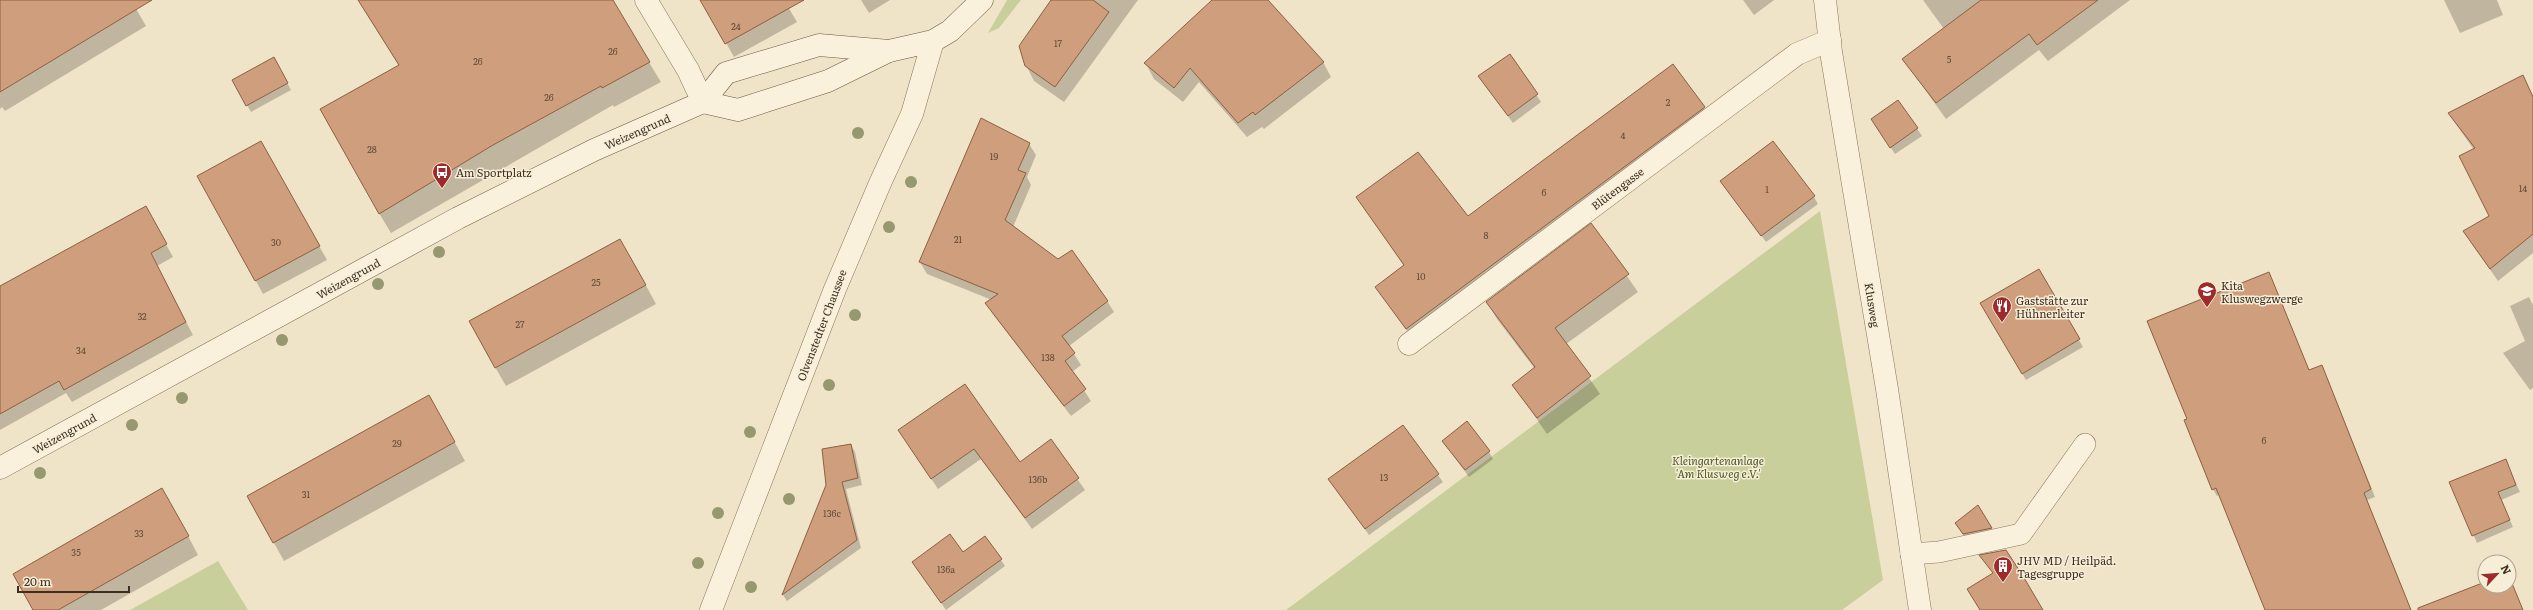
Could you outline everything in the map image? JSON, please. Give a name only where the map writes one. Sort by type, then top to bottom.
[{"type":"street","points":[[646,0],[688,70],[703,102]]},
{"type":"street","name":"Weizengrund","points":[[703,102],[738,110],[828,81],[889,51],[933,41],[961,22],[982,0]]},
{"type":"street","name":"Klusweg","points":[[1825,0],[1830,40],[1920,610]]},
{"type":"street","name":"Blütengasse","points":[[1408,344],[1797,54],[1830,40]]},
{"type":"street","name":"Olvenstedter Chaussee","points":[[711,610],[848,256],[912,114],[933,41]]},
{"type":"street","name":"Weizengrund","points":[[0,468],[458,218],[594,150],[703,102],[726,73],[819,45],[889,51]]},
{"type":"lane","points":[[1911,554],[1939,552],[2021,534],[2085,444]]},
{"type":"green space","points":[[1007,0],[1021,0],[999,28],[988,33]]},
{"type":"green space","name":"Kleingartenanlage 'Am Klusweg e.V.'","points":[[1820,211],[1883,580],[1842,610],[1286,610]]},
{"type":"green space","points":[[218,561],[248,610],[130,610]]},
{"type":"building","points":[[0,0],[152,0],[0,92]]},
{"type":"building","points":[[358,0],[613,0],[650,62],[602,88],[601,86],[493,145],[379,214],[320,109],[399,65]]},
{"type":"building","points":[[700,0],[804,0],[725,44]]},
{"type":"building","points":[[1051,0],[1093,0],[1109,12],[1055,87],[1025,66],[1019,46]]},
{"type":"building","points":[[1212,0],[1268,0],[1324,62],[1255,115],[1253,112],[1238,123],[1190,68],[1174,88],[1144,63]]},
{"type":"building","points":[[1981,0],[2098,0],[2037,45],[2029,34],[1936,103],[1902,59]]},
{"type":"building","points":[[1510,54],[1538,94],[1508,116],[1478,76]]},
{"type":"building","points":[[274,57],[288,83],[246,106],[232,80]]},
{"type":"building","points":[[1673,64],[1705,107],[1406,329],[1375,287],[1404,265],[1356,197],[1418,152],[1468,216]]},
{"type":"building","points":[[2523,75],[2533,97],[2533,234],[2490,269],[2463,231],[2489,216],[2459,156],[2475,148],[2448,113]]},
{"type":"building","points":[[1898,100],[1918,128],[1890,148],[1871,119]]},
{"type":"building","points":[[981,118],[1030,143],[1018,170],[1026,173],[1005,220],[1058,259],[1072,250],[1108,301],[1062,336],[1075,353],[1065,361],[1086,389],[1064,406],[985,303],[998,294],[919,262]]},
{"type":"building","points":[[261,141],[320,246],[255,281],[197,176]]},
{"type":"building","points":[[1773,141],[1815,196],[1761,236],[1720,181]]},
{"type":"building","points":[[146,206],[167,244],[151,253],[186,322],[64,390],[59,381],[0,414],[0,286]]},
{"type":"building","points":[[1591,223],[1629,274],[1555,328],[1591,376],[1537,418],[1512,385],[1535,367],[1486,302]]},
{"type":"building","points":[[620,239],[646,285],[495,368],[469,321]]},
{"type":"building","points":[[2039,269],[2080,339],[2022,374],[1980,303]]},
{"type":"building","points":[[2269,272],[2309,370],[2322,365],[2371,489],[2364,493],[2411,610],[2265,610],[2216,488],[2212,490],[2184,420],[2187,419],[2147,321]]},
{"type":"building","points":[[965,384],[1020,462],[1051,439],[1079,478],[1025,518],[974,449],[931,479],[898,430]]},
{"type":"building","points":[[429,395],[455,442],[273,543],[247,496]]},
{"type":"building","points":[[1467,421],[1490,451],[1465,470],[1442,441]]},
{"type":"building","points":[[1403,425],[1439,474],[1365,529],[1328,479]]},
{"type":"building","points":[[851,444],[858,478],[842,482],[857,540],[782,595],[826,485],[822,449]]},
{"type":"building","points":[[2506,459],[2516,485],[2498,492],[2510,520],[2472,536],[2449,482]]},
{"type":"building","points":[[162,488],[189,536],[58,610],[33,610],[13,574]]},
{"type":"building","points":[[1978,505],[1992,528],[1963,534],[1955,523]]},
{"type":"building","points":[[950,534],[963,552],[985,536],[1002,559],[941,603],[912,562]]},
{"type":"building","name":"JHV MD / Heilpäd. Tagesgruppe","points":[[2006,550],[2043,610],[1980,610],[1967,589],[1993,573],[1979,555]]},
{"type":"building","points":[[2477,585],[2477,594],[2516,594],[2523,610],[2418,610],[2418,608]]},
{"type":"place","name":"Am Sportplatz","points":[[442,189]]},
{"type":"place","name":"Kita Kluswegzwerge","points":[[2207,308]]},
{"type":"place","name":"Gaststätte zur Hühnerleiter","points":[[2002,323]]},
{"type":"place","name":"JHV MD / Heilpäd. Tagesgruppe","points":[[2003,583]]}]
